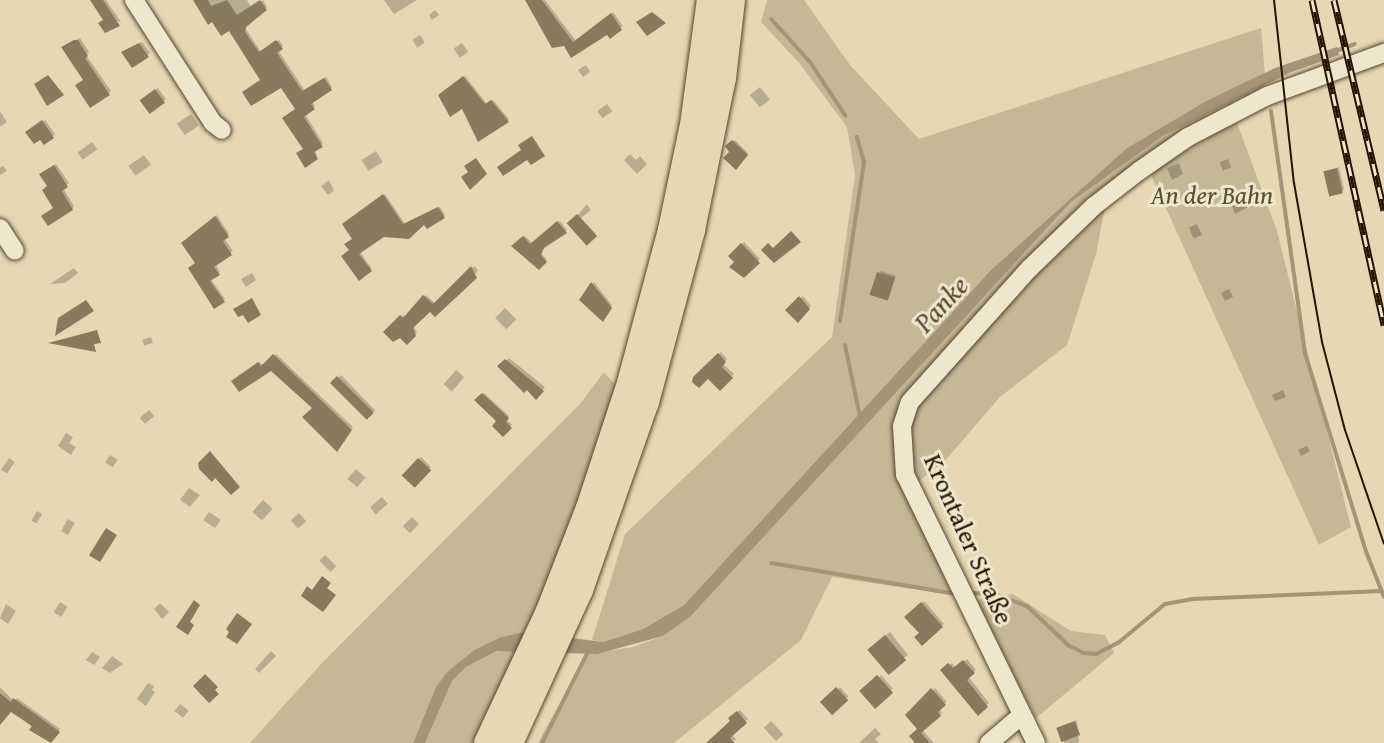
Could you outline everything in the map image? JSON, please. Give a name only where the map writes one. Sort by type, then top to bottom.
[{"type":"highway","points":[[510,743],[616,425],[671,230],[693,125],[710,0]]},
{"type":"highway","points":[[487,743],[580,590],[646,402],[692,230],[723,78],[732,0]]},
{"type":"street","points":[[134,0],[213,123],[222,130]]},
{"type":"street","name":"Krontaler Straße","points":[[1036,743],[905,475],[902,426],[910,402],[1030,268],[1094,206],[1139,171],[1188,137],[1267,96],[1384,53]]},
{"type":"street","points":[[0,228],[15,251]]},
{"type":"street","points":[[989,743],[1022,715]]},
{"type":"green space","points":[[767,0],[804,0],[850,65],[919,139],[1261,28],[1265,74],[1206,101],[1127,148],[991,270],[684,605],[643,629],[603,642],[592,640],[625,534],[832,337],[855,175],[847,127],[800,64],[761,22]]},
{"type":"green space","points":[[1265,85],[1265,89],[1186,129],[980,314],[908,394],[900,475],[952,595],[832,577],[801,640],[674,743],[538,743],[587,654],[633,647],[663,636],[691,616],[1071,202],[1163,136]]},
{"type":"green space","name":"An der Bahn","points":[[1236,120],[1277,231],[1351,527],[1319,545],[1150,173]]},
{"type":"green space","points":[[1105,207],[1096,254],[1067,345],[1000,397],[943,463],[917,482],[909,456],[908,430],[922,394],[1067,239]]},
{"type":"green space","points":[[604,372],[618,388],[557,563],[525,632],[501,637],[474,650],[447,672],[436,687],[413,743],[250,743],[322,663],[580,404]]},
{"type":"green space","points":[[1013,594],[1071,631],[1105,635],[1114,653],[1036,718],[975,600]]},
{"type":"green space","points":[[498,651],[517,651],[474,743],[425,743],[452,681],[466,667]]},
{"type":"shaded area","points":[[1337,47],[1339,55],[1289,73],[1163,136],[1071,202],[691,616],[663,636],[597,654],[497,651],[466,667],[452,681],[425,743],[413,743],[436,687],[447,672],[474,650],[501,637],[525,632],[603,642],[643,629],[684,605],[991,270],[1127,148],[1206,101],[1275,68]]},
{"type":"building","points":[[90,0],[103,0],[120,26],[105,33],[98,23],[103,20]]},
{"type":"building","points":[[193,0],[208,0],[211,6],[227,0],[237,15],[260,0],[267,10],[246,27],[245,32],[259,52],[276,40],[283,49],[277,53],[302,91],[324,78],[332,90],[311,104],[315,109],[304,117],[323,147],[314,152],[318,159],[305,168],[296,153],[303,149],[282,118],[295,109],[281,88],[251,106],[242,92],[260,80],[229,31],[221,36],[212,22],[208,25]]},
{"type":"building","points":[[525,0],[542,0],[573,42],[611,13],[622,30],[610,39],[607,35],[571,58],[564,46],[552,48]]},
{"type":"building","points":[[652,12],[666,23],[647,36],[636,22]]},
{"type":"building","points":[[78,40],[88,56],[85,58],[110,95],[90,108],[75,85],[83,80],[61,47]]},
{"type":"building","points":[[139,43],[149,57],[132,68],[121,52]]},
{"type":"building","points":[[48,75],[64,95],[47,106],[34,84]]},
{"type":"building","points":[[463,76],[485,104],[491,100],[509,122],[478,142],[462,109],[450,117],[438,95]]},
{"type":"building","points":[[155,89],[165,103],[150,114],[140,100]]},
{"type":"building","points":[[42,120],[54,138],[44,145],[40,140],[34,144],[25,132]]},
{"type":"building","points":[[532,136],[545,156],[531,165],[527,160],[503,176],[497,167],[521,150],[518,145]]},
{"type":"building","points":[[732,140],[748,155],[736,170],[723,158],[729,152],[725,146]]},
{"type":"building","points":[[476,158],[487,174],[470,190],[461,177],[468,172],[464,166]]},
{"type":"building","points":[[54,165],[68,187],[62,191],[73,210],[48,226],[41,216],[53,208],[42,190],[47,186],[39,174]]},
{"type":"building","points":[[1337,168],[1343,193],[1329,196],[1323,171]]},
{"type":"building","points":[[383,194],[403,224],[438,207],[445,218],[427,229],[424,225],[409,239],[384,237],[359,254],[372,271],[359,281],[341,256],[349,250],[344,244],[352,239],[342,224]]},
{"type":"building","points":[[577,214],[597,236],[587,246],[567,223]]},
{"type":"building","points":[[215,216],[229,237],[223,241],[232,255],[214,267],[220,275],[210,281],[225,302],[214,309],[188,268],[195,263],[181,243]]},
{"type":"building","points":[[557,221],[567,233],[544,248],[541,255],[547,262],[539,270],[511,246],[523,236],[530,244]]},
{"type":"building","points":[[791,231],[801,242],[774,263],[761,250],[768,243],[773,248]]},
{"type":"building","points":[[741,243],[760,263],[744,278],[729,267],[734,262],[728,256]]},
{"type":"building","points":[[471,266],[477,278],[435,317],[430,312],[413,328],[416,336],[407,345],[400,338],[393,342],[383,332],[400,315],[403,318],[423,295],[433,304]]},
{"type":"building","points":[[877,272],[895,278],[888,301],[870,295]]},
{"type":"building","points":[[591,282],[612,308],[603,322],[579,300]]},
{"type":"building","points":[[799,296],[810,309],[798,323],[785,310]]},
{"type":"building","points":[[252,298],[261,315],[248,323],[243,315],[238,317],[233,309]]},
{"type":"building","points":[[86,300],[94,311],[55,336],[58,318]]},
{"type":"building","points":[[97,330],[101,343],[94,344],[96,352],[48,343]]},
{"type":"building","points":[[718,353],[726,362],[722,367],[733,378],[720,391],[708,379],[699,388],[692,382],[693,377]]},
{"type":"building","points":[[273,354],[352,430],[337,452],[302,417],[312,408],[271,371],[239,392],[231,381],[258,362],[261,366]]},
{"type":"building","points":[[505,359],[544,391],[536,400],[527,390],[524,393],[497,366]]},
{"type":"building","points":[[337,376],[374,413],[367,420],[330,383]]},
{"type":"building","points":[[482,393],[509,418],[506,422],[512,428],[503,437],[492,426],[496,421],[474,400]]},
{"type":"building","points":[[210,451],[240,487],[231,495],[215,478],[212,482],[199,469],[198,463]]},
{"type":"building","points":[[418,458],[431,470],[415,488],[402,476]]},
{"type":"building","points":[[106,528],[117,535],[100,562],[89,555]]},
{"type":"building","points":[[322,576],[331,583],[327,588],[336,595],[323,612],[301,596],[307,586],[312,590]]},
{"type":"building","points":[[194,600],[200,605],[190,622],[194,625],[188,635],[176,627]]},
{"type":"building","points":[[921,602],[943,627],[922,646],[914,637],[919,633],[904,617]]},
{"type":"building","points":[[237,613],[252,624],[237,644],[226,637],[229,632],[226,629]]},
{"type":"building","points":[[885,635],[906,660],[889,675],[867,650]]},
{"type":"building","points":[[963,660],[975,673],[967,680],[988,707],[978,716],[940,670],[948,663],[953,668]]},
{"type":"building","points":[[205,674],[218,687],[215,690],[219,694],[209,703],[193,686]]},
{"type":"building","points":[[877,675],[893,693],[875,709],[859,691]]},
{"type":"building","points":[[836,687],[848,700],[832,715],[820,702]]},
{"type":"building","points":[[931,688],[946,705],[938,712],[941,716],[921,733],[930,743],[915,743],[909,736],[917,729],[905,715]]},
{"type":"building","points":[[0,693],[11,702],[13,698],[60,732],[51,743],[29,730],[32,726],[11,712],[0,725]]},
{"type":"building","points":[[737,711],[747,723],[730,738],[735,743],[706,743],[730,721],[728,718]]},
{"type":"building","points":[[1075,721],[1080,735],[1061,742],[1056,728]]},
{"type":"waterway","points":[[771,19],[810,62],[845,115]]},
{"type":"waterway","name":"Panke","points":[[1333,52],[1355,44]]},
{"type":"waterway","points":[[1271,111],[1305,353],[1367,554],[1384,597]]},
{"type":"waterway","points":[[840,321],[864,162],[857,137]]},
{"type":"waterway","points":[[845,345],[860,417]]},
{"type":"waterway","points":[[771,563],[956,594]]},
{"type":"waterway","points":[[974,593],[998,595],[1027,606],[1068,645],[1084,653],[1096,654],[1118,643],[1165,604],[1192,599],[1382,591]]},
{"type":"waterway","points":[[542,743],[588,652]]},
{"type":"tram line","points":[[1274,0],[1294,183],[1322,342],[1345,430],[1384,544]]},
{"type":"railway","points":[[1312,0],[1384,325]]},
{"type":"railway","points":[[1334,0],[1384,210]]}]
